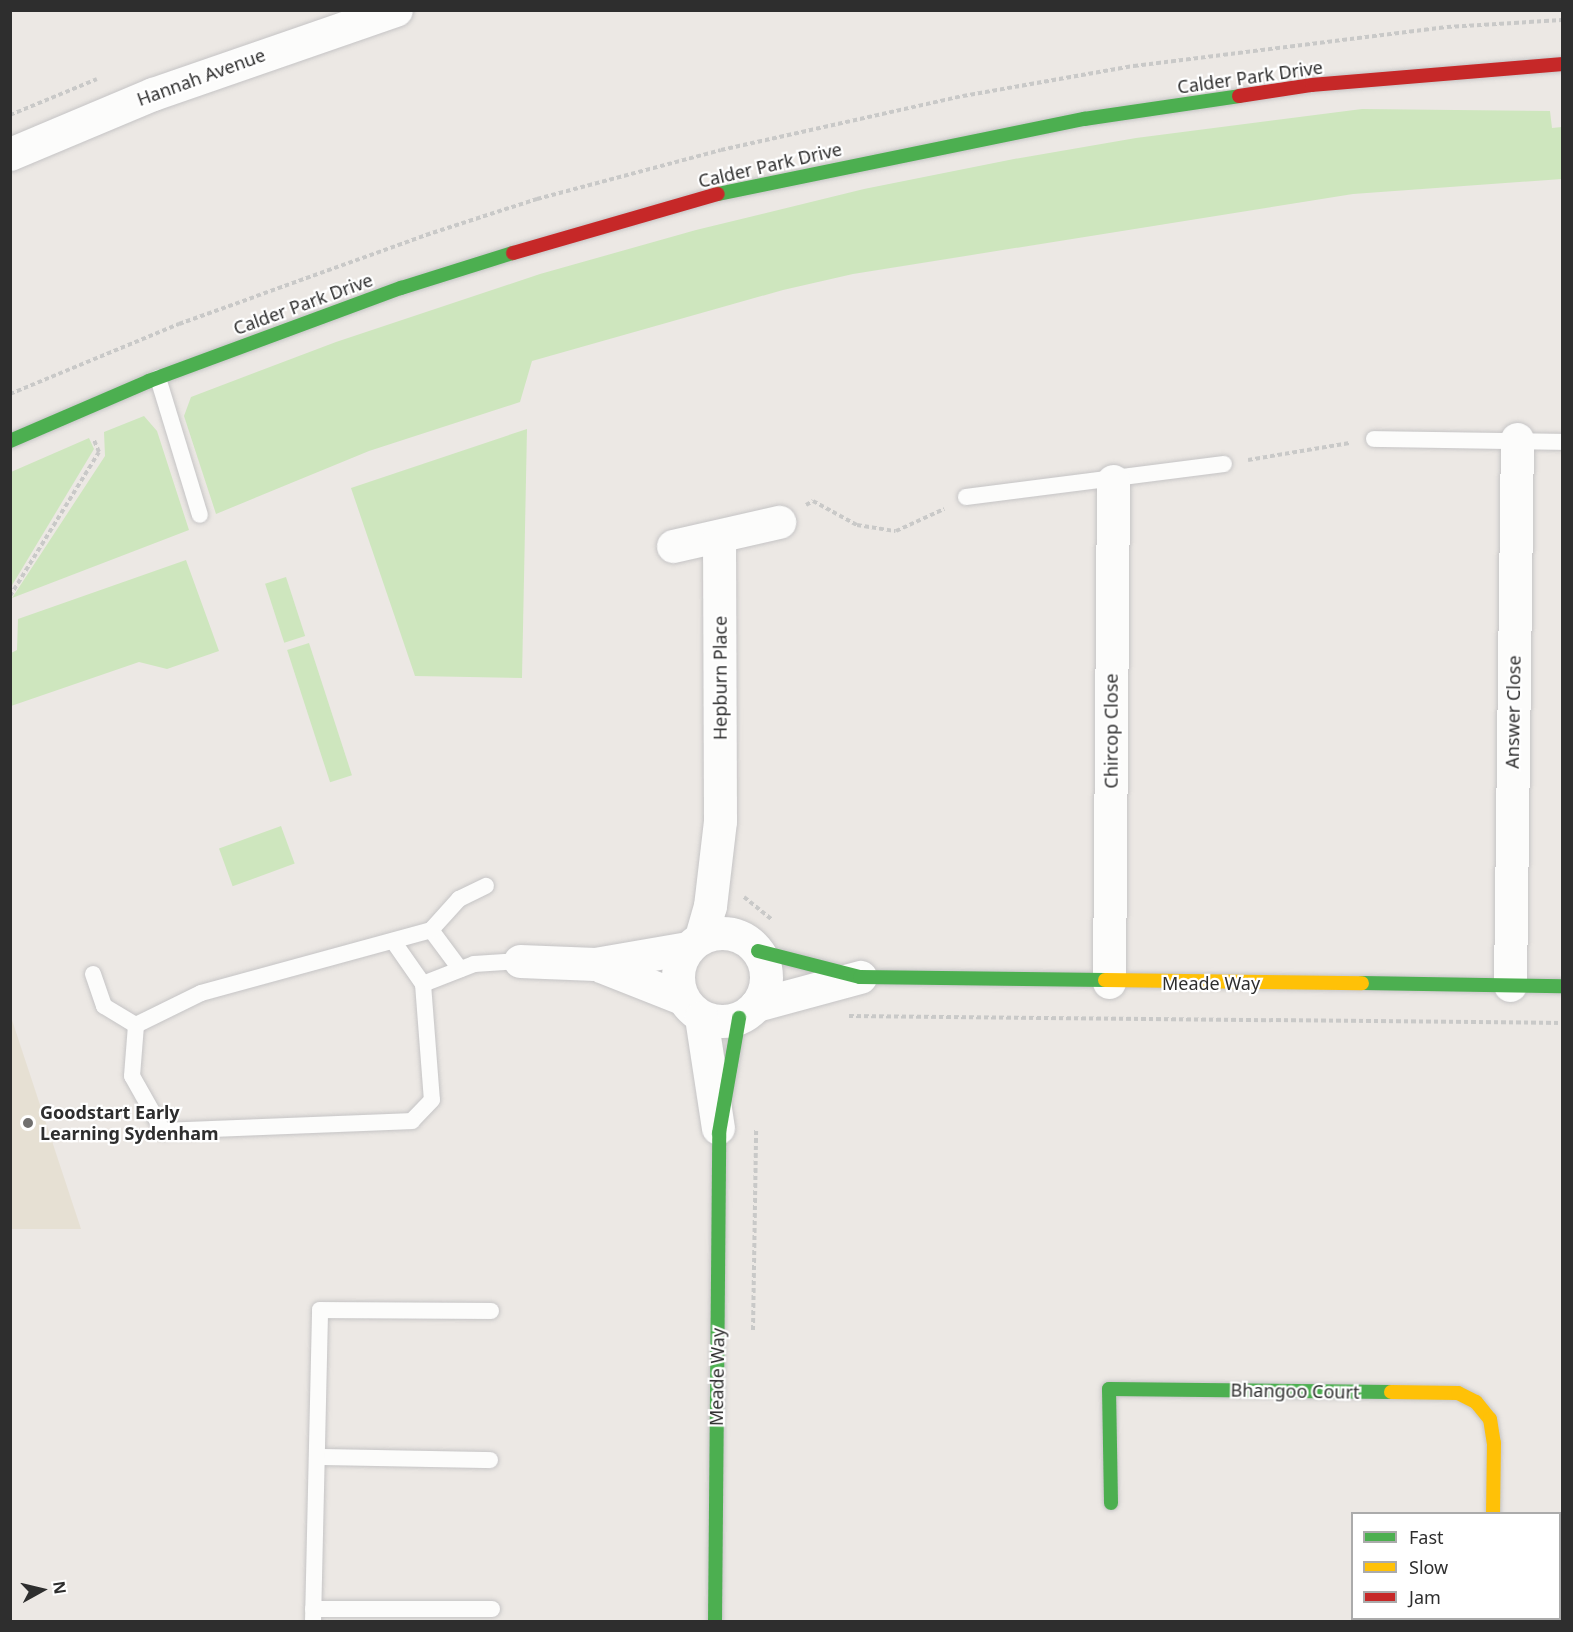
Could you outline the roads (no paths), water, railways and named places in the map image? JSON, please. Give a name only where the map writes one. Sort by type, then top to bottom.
[{"type":"street","name":"Hannah Avenue","points":[[10,154],[153,94],[310,23],[396,10]]},
{"type":"street","name":"Calder Park Drive","points":[[13,441],[158,378],[401,288],[629,218],[750,186],[1084,119],[1312,85],[1563,64]]},
{"type":"street","name":"Answer Close","points":[[1510,985],[1517,439]]},
{"type":"street","name":"Chircop Close","points":[[1109,982],[1113,481]]},
{"type":"street","points":[[673,546],[779,522]]},
{"type":"street","name":"Hepburn Place","points":[[695,942],[710,906],[720,821],[719,536]]},
{"type":"street","name":"Hepburn Place","points":[[720,821],[730,896],[751,944]]},
{"type":"street","points":[[520,960],[596,964],[730,933],[751,944],[767,979],[748,1012],[713,1021],[691,1007],[596,964]]},
{"type":"street","points":[[691,1007],[677,972],[695,942]]},
{"type":"street","name":"Meade Way","points":[[751,944],[860,977],[1109,982],[1563,986]]},
{"type":"street","name":"Meade Way","points":[[719,1133],[748,1012],[860,977]]},
{"type":"street","name":"Meade Way","points":[[691,1007],[719,1133],[715,1622]]},
{"type":"street","name":"Bhangoo Court","points":[[1111,1503],[1109,1389],[1458,1393],[1476,1402],[1490,1419],[1494,1443],[1493,1512]]},
{"type":"lane","points":[[158,378],[200,515]]},
{"type":"lane","points":[[1374,439],[1517,439],[1563,442]]},
{"type":"lane","points":[[966,497],[1113,481],[1224,464]]},
{"type":"lane","points":[[136,1025],[201,993],[431,930],[459,899],[486,886]]},
{"type":"lane","points":[[431,930],[460,969]]},
{"type":"lane","points":[[136,1025],[132,1076],[163,1131],[412,1121],[432,1100],[423,984],[393,941]]},
{"type":"lane","points":[[423,984],[474,964],[520,960]]},
{"type":"lane","points":[[93,974],[104,1006],[136,1025]]},
{"type":"lane","points":[[491,1311],[320,1310],[313,1615],[492,1609]]},
{"type":"lane","points":[[317,1457],[490,1460]]},
{"type":"place","name":"Goodstart Early Learning Sydenham","points":[[28,1123]]}]
